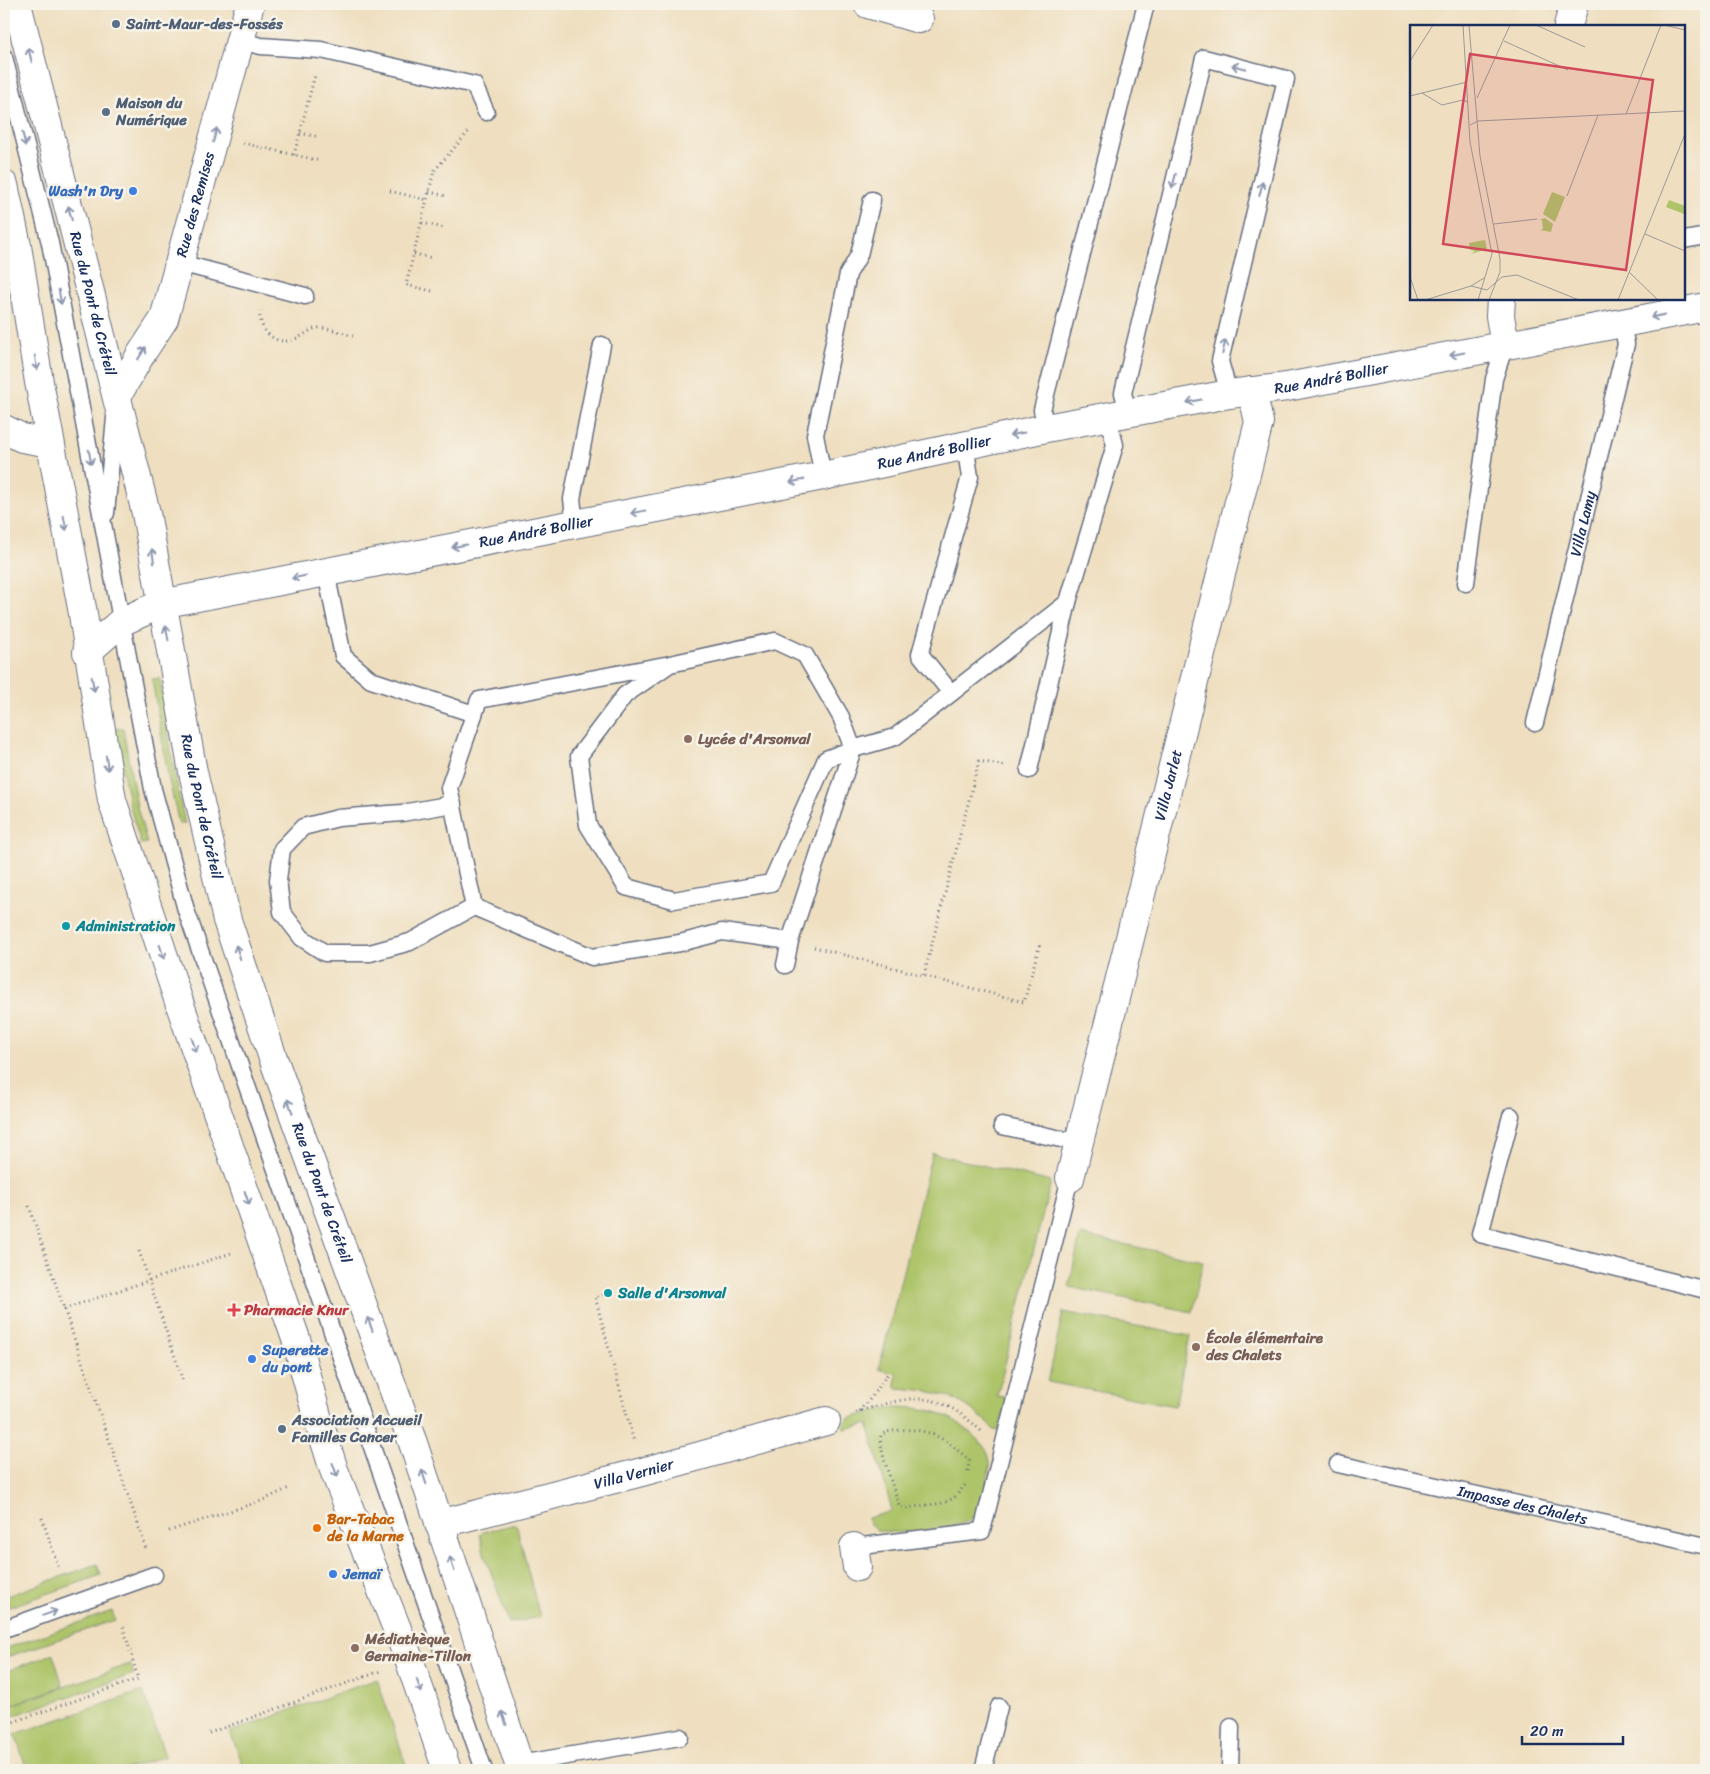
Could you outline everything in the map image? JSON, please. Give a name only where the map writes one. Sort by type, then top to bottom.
[{"type":"street","name":"Rue du Pont de Créteil","points":[[18,4],[146,513],[193,772],[227,920],[273,1058],[413,1443],[520,1767]]},
{"type":"street","name":"Rue des Remises","points":[[118,396],[141,354],[164,319],[250,4]]},
{"type":"street","points":[[868,4],[919,19]]},
{"type":"street","points":[[1568,25],[1574,4]]},
{"type":"street","points":[[4,185],[11,252],[39,382],[82,608],[87,652],[112,800],[178,999],[296,1339],[334,1470],[409,1659],[447,1770]]},
{"type":"street","points":[[1501,300],[1500,316],[1505,345]]},
{"type":"street","name":"Rue André Bollier","points":[[162,604],[823,476],[964,444],[1118,414],[1287,387],[1706,307]]},
{"type":"street","name":"Villa Jarlet","points":[[1070,1178],[1259,422],[1240,393]]},
{"type":"street","points":[[4,429],[22,438],[50,443]]},
{"type":"street","points":[[87,652],[121,622],[162,604]]},
{"type":"street","name":"Villa Vernier","points":[[440,1524],[642,1472],[826,1421]]},
{"type":"lane","points":[[1046,428],[1042,410],[1146,4]]},
{"type":"lane","points":[[241,41],[261,46],[321,50],[474,85],[486,112]]},
{"type":"lane","name":"Rue du Pont de Créteil","points":[[4,57],[50,243],[154,789],[186,910],[484,1770]]},
{"type":"lane","points":[[1029,770],[1068,602],[1115,445],[1118,414],[1204,58],[1286,79],[1220,361],[1240,393]]},
{"type":"lane","points":[[823,476],[815,435],[848,274],[860,255],[872,200]]},
{"type":"lane","points":[[1685,240],[1706,236]]},
{"type":"lane","points":[[180,264],[306,296]]},
{"type":"lane","name":"Villa Lamy","points":[[1535,723],[1626,344],[1622,323]]},
{"type":"lane","points":[[575,524],[572,499],[602,345]]},
{"type":"lane","points":[[1466,583],[1494,379],[1505,345]]},
{"type":"lane","points":[[104,533],[118,396]]},
{"type":"lane","points":[[951,693],[920,654],[970,477],[964,444]]},
{"type":"lane","points":[[326,572],[343,656],[371,680],[474,714]]},
{"type":"lane","points":[[670,664],[625,695],[579,756],[588,825],[626,887],[674,900],[771,883],[826,759],[895,737],[1068,602]]},
{"type":"lane","points":[[474,907],[449,788],[479,700],[670,664],[776,641],[805,655],[841,717],[853,749],[790,941],[785,965]]},
{"type":"lane","points":[[453,804],[402,812],[338,818],[303,827],[282,849],[278,880],[282,912],[302,938],[325,953],[370,953],[410,942],[474,907]]},
{"type":"lane","points":[[474,907],[592,957],[680,943],[722,932],[790,941]]},
{"type":"lane","points":[[1511,1116],[1480,1234],[1706,1290]]},
{"type":"lane","points":[[1002,1126],[1079,1143]]},
{"type":"lane","points":[[856,1557],[982,1531],[1070,1178]]},
{"type":"lane","name":"Impasse des Chalets","points":[[1338,1464],[1706,1546]]},
{"type":"lane","points":[[4,1629],[154,1575]]},
{"type":"lane","points":[[984,1770],[999,1707]]},
{"type":"lane","points":[[1230,1770],[1231,1727]]},
{"type":"lane","points":[[520,1767],[680,1738]]},
{"type":"path","points":[[294,155],[321,50]]},
{"type":"path","points":[[432,291],[406,285],[436,168],[486,112]]},
{"type":"path","points":[[300,133],[319,137]]},
{"type":"path","points":[[236,141],[320,161]]},
{"type":"path","points":[[390,191],[428,200]]},
{"type":"path","points":[[429,192],[447,196]]},
{"type":"path","points":[[422,223],[444,228]]},
{"type":"path","points":[[414,254],[432,258]]},
{"type":"path","points":[[261,308],[259,318],[261,325],[266,333],[279,340],[295,339],[308,331],[322,328],[353,336]]},
{"type":"path","points":[[924,975],[978,761],[1029,770]]},
{"type":"path","points":[[790,941],[1024,1002],[1040,943]]},
{"type":"path","points":[[29,1206],[154,1575]]},
{"type":"path","points":[[139,1251],[183,1381]]},
{"type":"path","points":[[64,1309],[237,1251]]},
{"type":"path","points":[[608,1293],[594,1297],[642,1472]]},
{"type":"path","points":[[859,1411],[890,1372]]},
{"type":"path","points":[[826,1421],[900,1399],[921,1398],[958,1411],[967,1418],[1001,1457]]},
{"type":"path","points":[[966,1480],[965,1485],[954,1498],[943,1503],[901,1507],[898,1503],[880,1440],[881,1435],[887,1431],[911,1429],[928,1432],[943,1438],[969,1460],[1001,1457]]},
{"type":"path","points":[[968,1474],[969,1460]]},
{"type":"path","points":[[169,1531],[261,1501],[289,1488]]},
{"type":"path","points":[[42,1518],[59,1569]]},
{"type":"path","points":[[4,1725],[138,1679],[124,1626]]},
{"type":"path","points":[[210,1733],[409,1659]]},
{"type":"green space","points":[[160,678],[173,764],[185,824],[179,824],[168,776],[152,679]]},
{"type":"green space","points":[[123,728],[137,807],[147,843],[141,844],[131,811],[114,729]]},
{"type":"green space","points":[[932,1153],[1051,1182],[997,1396],[1009,1398],[998,1431],[994,1430],[972,1410],[951,1398],[927,1391],[897,1388],[895,1384],[897,1374],[879,1369]]},
{"type":"green space","points":[[1080,1235],[1203,1261],[1192,1312],[1069,1287]]},
{"type":"green space","points":[[1063,1312],[1190,1336],[1175,1406],[1048,1382]]},
{"type":"green space","points":[[897,1407],[920,1409],[948,1417],[966,1429],[984,1447],[988,1454],[990,1467],[983,1501],[973,1518],[955,1526],[912,1532],[886,1532],[877,1530],[870,1524],[868,1518],[892,1511],[868,1424],[844,1429],[843,1426],[847,1419],[881,1409]]},
{"type":"green space","points":[[516,1524],[540,1617],[509,1623],[484,1553],[480,1534]]},
{"type":"green space","points":[[97,1564],[101,1575],[4,1609],[4,1597]]},
{"type":"green space","points":[[112,1611],[115,1620],[4,1658],[4,1649]]},
{"type":"green space","points":[[53,1654],[63,1686],[12,1705],[130,1664],[134,1674],[4,1719],[4,1672]]},
{"type":"green space","points":[[377,1679],[407,1767],[400,1770],[245,1770],[230,1732]]},
{"type":"green space","points":[[143,1691],[165,1756],[123,1770],[27,1770],[15,1734]]},
{"type":"place","name":"Saint-Maur-des-Fossés","points":[[116,24]]},
{"type":"place","name":"Maison du Numérique","points":[[106,112]]},
{"type":"place","name":"Wash'n Dry","points":[[133,191]]},
{"type":"place","name":"Lycée d'Arsonval","points":[[688,739]]},
{"type":"place","name":"Administration","points":[[66,926]]},
{"type":"place","name":"Salle d'Arsonval","points":[[608,1293]]},
{"type":"place","name":"Pharmacie Knur","points":[[234,1310]]},
{"type":"place","name":"École élémentaire des Chalets","points":[[1196,1347]]},
{"type":"place","name":"Superette du pont","points":[[252,1359]]},
{"type":"place","name":"Association Accueil Familles Cancer","points":[[282,1429]]},
{"type":"place","name":"Bar-Tabac de la Marne","points":[[317,1528]]},
{"type":"place","name":"Jemaï","points":[[333,1574]]},
{"type":"place","name":"Médiathèque Germaine-Tillon","points":[[355,1648]]}]
